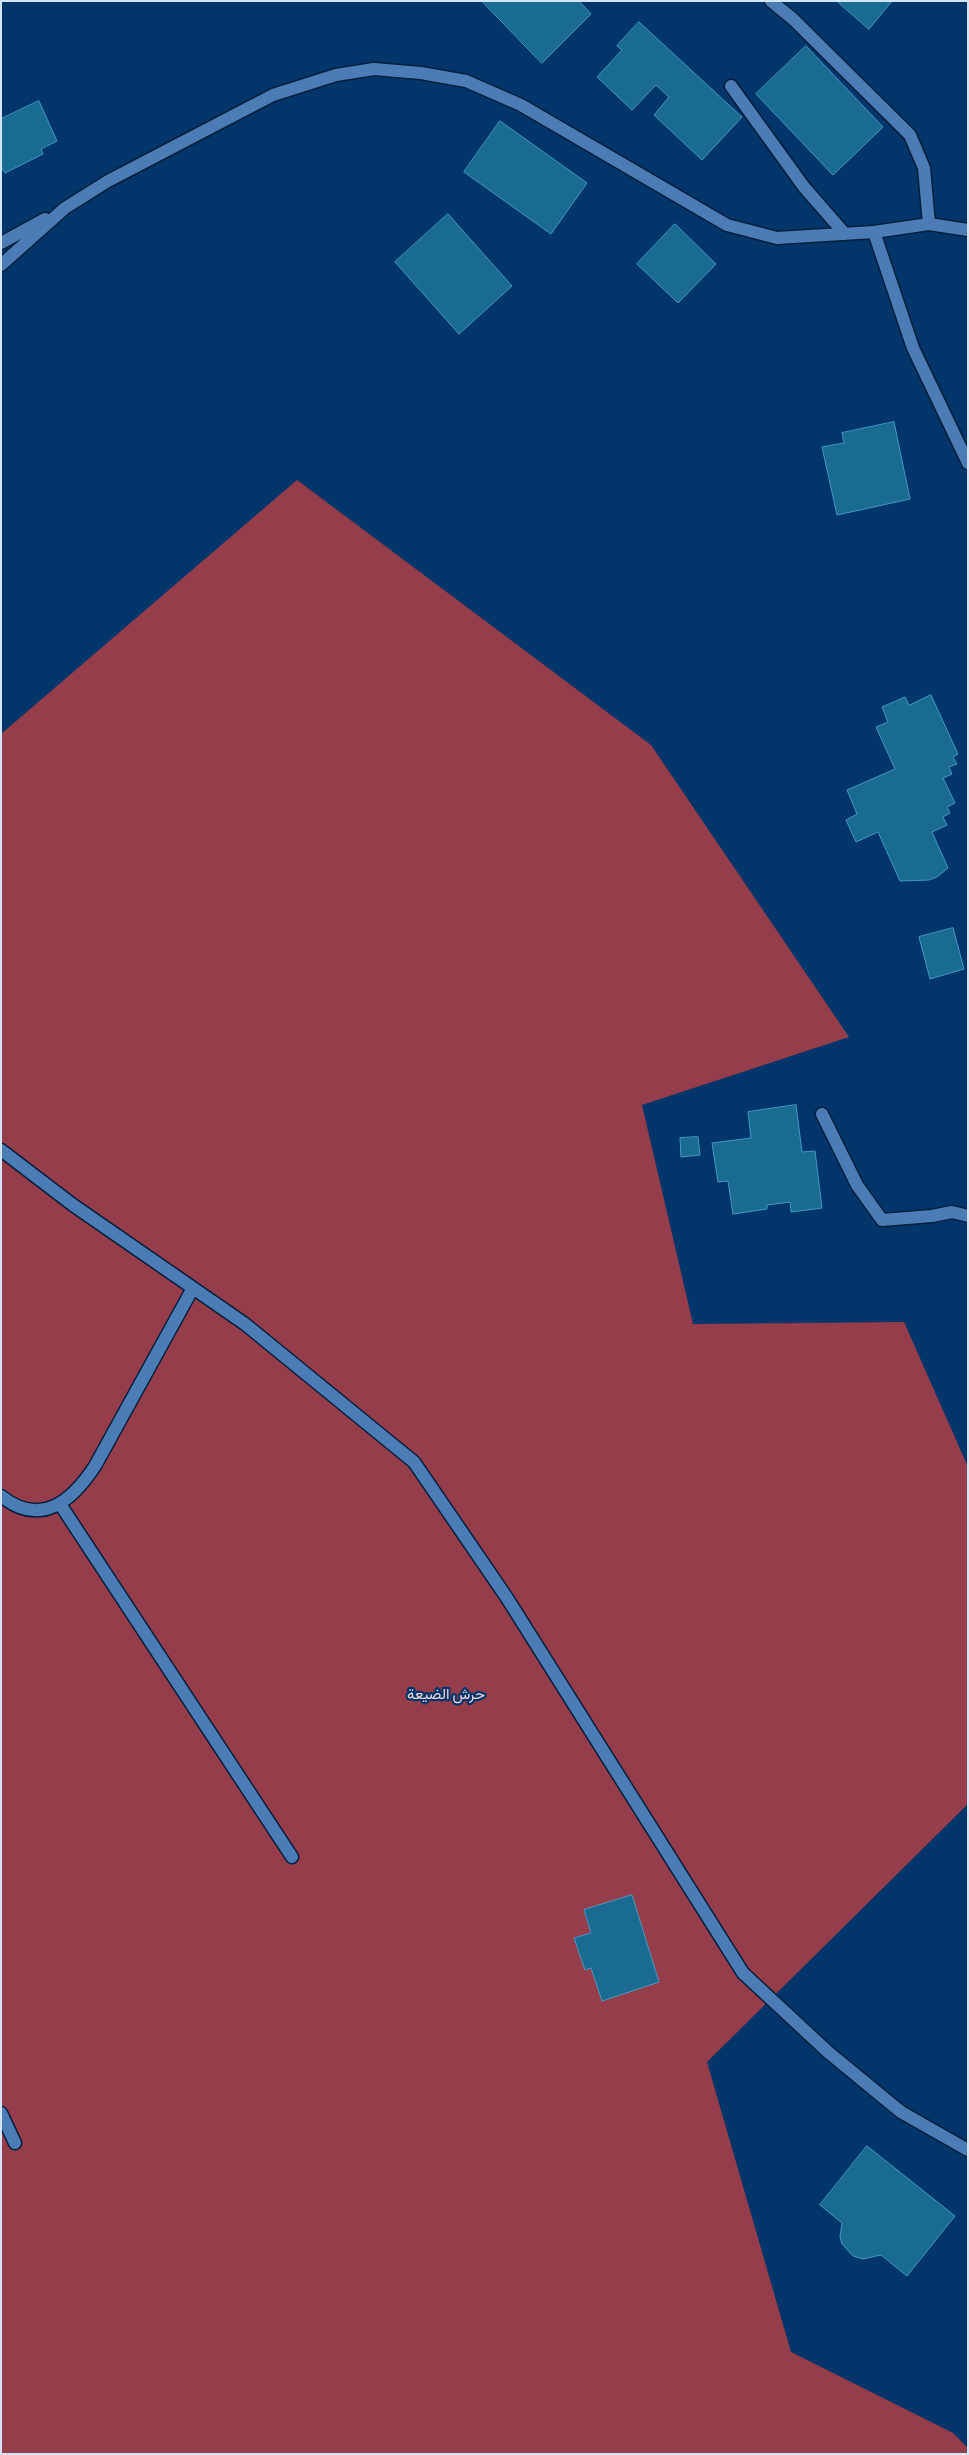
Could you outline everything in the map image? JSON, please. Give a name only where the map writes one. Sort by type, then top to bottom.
[{"type":"street","points":[[771,1],[793,19],[910,134],[924,168],[929,224]]},
{"type":"street","points":[[1,243],[65,208],[108,181],[273,95],[336,75],[374,69],[421,73],[466,82],[521,105],[727,225],[777,238],[874,232],[929,224],[968,230]]},
{"type":"street","points":[[731,86],[804,187],[845,234]]},
{"type":"street","points":[[1,265],[65,208]]},
{"type":"street","points":[[874,232],[913,348],[968,463]]},
{"type":"street","points":[[822,1114],[857,1185],[882,1220],[932,1216],[952,1212],[968,1216]]},
{"type":"street","points":[[1,1150],[73,1205],[144,1252],[245,1324],[414,1462],[507,1598],[743,1972],[828,2052],[901,2112],[968,2150]]},
{"type":"street","points":[[1,1496],[15,1507],[37,1511],[60,1504],[81,1488],[193,1288]]},
{"type":"street","points":[[60,1504],[292,1857]]},
{"type":"street","points":[[1,2113],[15,2143]]},
{"type":"green space","name":"حرش الضيعة","points":[[297,480],[651,745],[849,1037],[642,1105],[693,1324],[904,1322],[968,1467],[968,1804],[707,2062],[791,2352],[953,2433],[968,2448],[968,2454],[1,2454],[1,734]]},
{"type":"building","points":[[482,1],[579,1],[591,14],[542,63]]},
{"type":"building","points":[[837,1],[892,1],[869,29]]},
{"type":"building","points":[[639,22],[742,117],[702,160],[654,115],[669,97],[656,85],[632,110],[597,77],[622,50],[617,46]]},
{"type":"building","points":[[806,46],[883,127],[833,175],[756,94]]},
{"type":"building","points":[[39,101],[57,141],[41,149],[43,154],[5,173],[1,167],[1,119]]},
{"type":"building","points":[[500,121],[587,183],[551,234],[464,172]]},
{"type":"building","points":[[448,214],[512,286],[459,334],[395,262]]},
{"type":"building","points":[[675,224],[716,264],[678,303],[637,264]]},
{"type":"building","points":[[894,422],[910,499],[837,515],[822,447],[844,443],[842,433]]},
{"type":"building","points":[[931,695],[958,754],[953,757],[957,764],[949,767],[952,774],[943,778],[955,803],[947,807],[950,813],[943,817],[947,825],[932,832],[948,868],[937,877],[929,880],[900,881],[878,832],[856,842],[846,820],[857,814],[847,790],[895,769],[876,727],[888,722],[882,707],[905,697],[909,705]]},
{"type":"building","points":[[953,928],[964,969],[930,979],[919,937]]},
{"type":"building","points":[[796,1105],[802,1152],[815,1151],[822,1208],[791,1212],[790,1202],[767,1205],[767,1209],[733,1214],[728,1181],[718,1182],[712,1143],[751,1138],[748,1112]]},
{"type":"building","points":[[698,1137],[700,1155],[681,1157],[680,1138]]},
{"type":"building","points":[[632,1895],[659,1982],[602,2001],[591,1968],[585,1970],[574,1938],[591,1933],[584,1910]]},
{"type":"building","points":[[867,2146],[955,2216],[907,2276],[881,2255],[863,2259],[853,2256],[842,2244],[840,2237],[842,2223],[820,2205]]}]
